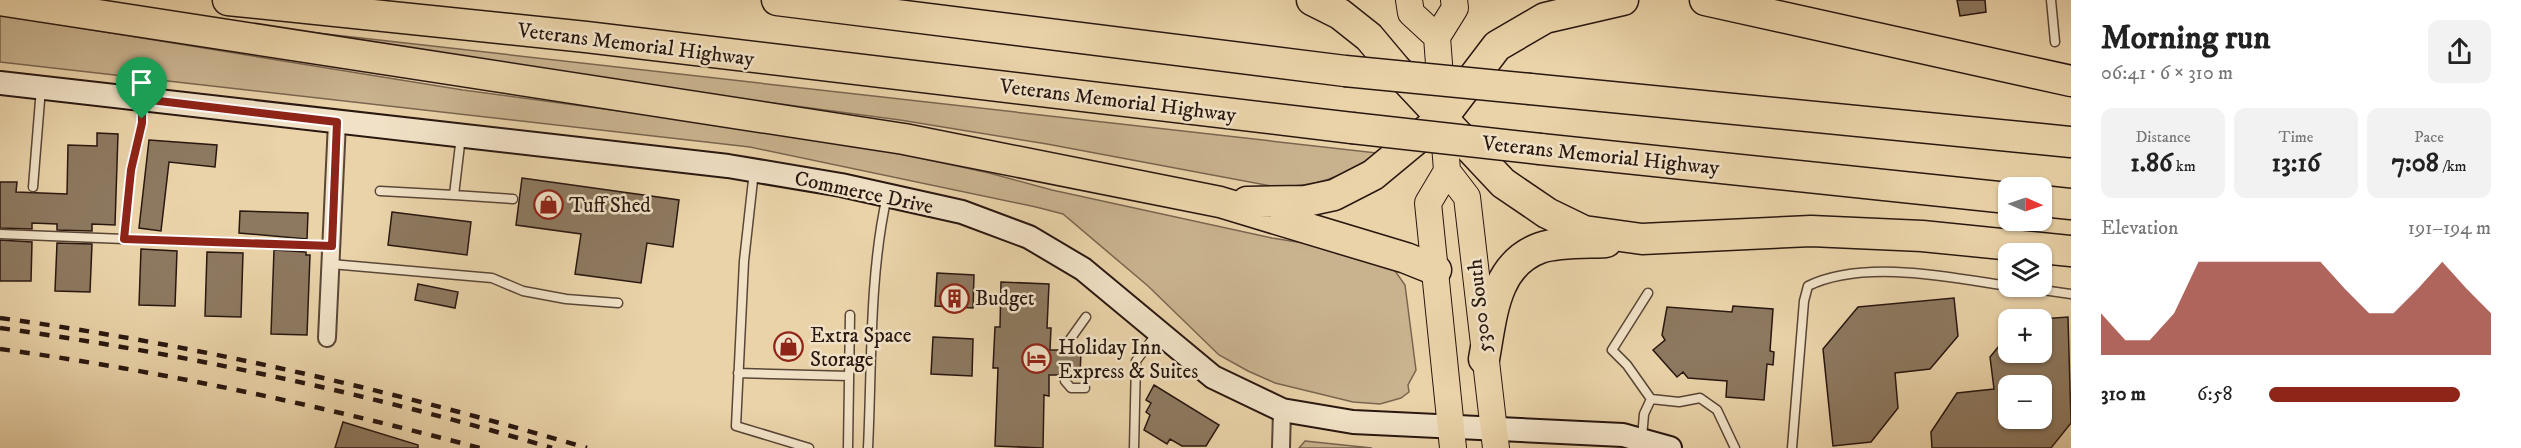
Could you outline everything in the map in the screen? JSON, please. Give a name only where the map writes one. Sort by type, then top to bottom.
[{"type":"highway","points":[[0,0],[904,139],[1220,202],[1406,258],[1436,270]]},
{"type":"highway","name":"Veterans Memorial Highway","points":[[228,0],[586,37],[1540,149],[1998,197]]},
{"type":"highway","points":[[777,0],[1345,71],[2071,142]]},
{"type":"highway","points":[[1312,0],[1340,14],[1369,37],[1395,68],[1503,183],[1547,213],[1584,231],[1642,239]]},
{"type":"highway","points":[[1220,202],[1306,201],[1334,195],[1373,175],[1443,117],[1497,46],[1545,18],[1623,0]]},
{"type":"highway","points":[[1705,0],[2071,81]]},
{"type":"highway","points":[[2052,202],[2071,204]]},
{"type":"highway","points":[[1484,358],[1498,291],[1514,262],[1542,247],[1642,239],[1811,231],[1922,236],[2071,251]]},
{"type":"main road","points":[[1409,0],[1411,13],[1437,37]]},
{"type":"main road","points":[[1447,171],[1437,37],[1455,8],[1454,0]]},
{"type":"main road","name":"5300 South","points":[[1452,438],[1428,203],[1447,171],[1467,197],[1494,439]]},
{"type":"street","name":"Commerce Drive","points":[[0,83],[754,170],[887,195],[962,212],[1029,237],[1083,269],[1213,377],[1282,410],[1452,438],[1642,439],[1670,448]]},
{"type":"street","points":[[327,338],[337,122]]},
{"type":"street","points":[[1281,448],[1282,410]]},
{"type":"lane","points":[[2051,0],[2055,42]]},
{"type":"lane","points":[[33,187],[41,87]]},
{"type":"lane","points":[[124,239],[131,170],[142,123],[142,99]]},
{"type":"lane","points":[[454,195],[461,136]]},
{"type":"lane","points":[[754,170],[744,261],[736,426],[809,448]]},
{"type":"lane","points":[[380,191],[513,200]]},
{"type":"lane","points":[[868,448],[874,305],[882,219],[887,195]]},
{"type":"lane","points":[[0,234],[332,246]]},
{"type":"lane","points":[[331,264],[492,278],[523,291],[566,299],[618,303]]},
{"type":"lane","points":[[1792,448],[1804,300],[1808,286],[1821,279],[1857,272],[1891,272],[1998,285]]},
{"type":"lane","points":[[2052,291],[2071,294]]},
{"type":"lane","points":[[1648,293],[1612,350],[1651,399],[1679,402],[1704,399],[1717,410],[1735,448]]},
{"type":"lane","points":[[848,448],[850,315]]},
{"type":"lane","points":[[1065,350],[1066,345],[1086,317]]},
{"type":"lane","points":[[1134,448],[1136,361],[1159,332]]},
{"type":"lane","points":[[738,373],[849,376]]},
{"type":"lane","points":[[1065,375],[1065,381],[1071,388],[1084,388]]},
{"type":"lane","points":[[1642,439],[1644,414],[1651,399]]},
{"type":"shaded area","points":[[0,15],[463,90],[842,141],[1272,238],[1360,252],[1393,268],[1405,285],[1416,370],[1408,385],[1409,392],[1401,398],[1380,404],[1353,402],[1275,383],[1219,355],[1148,286],[1063,214],[1036,207],[750,147],[0,62]]},
{"type":"shaded area","points":[[308,32],[1377,153],[1365,162],[1327,180],[1300,185],[1271,186],[1047,144],[900,120],[307,41]]},
{"type":"shaded area","points":[[1305,441],[1372,448],[1299,448]]},
{"type":"building","points":[[1957,0],[1985,0],[1986,12],[1960,16]]},
{"type":"building","points":[[97,133],[118,134],[115,225],[92,224],[92,231],[57,230],[57,224],[32,223],[32,229],[0,228],[0,182],[17,182],[16,192],[67,194],[68,145],[97,146]]},
{"type":"building","points":[[149,140],[217,145],[215,167],[169,162],[161,231],[139,228]]},
{"type":"building","points":[[522,178],[679,200],[673,247],[647,243],[641,283],[575,274],[581,234],[516,225]]},
{"type":"building","points":[[240,211],[308,213],[307,239],[239,233]]},
{"type":"building","points":[[392,212],[471,222],[467,255],[388,245]]},
{"type":"building","points":[[0,240],[32,242],[31,281],[0,281]]},
{"type":"building","points":[[57,243],[92,244],[90,292],[55,291]]},
{"type":"building","points":[[141,249],[177,251],[175,306],[139,305]]},
{"type":"building","points":[[274,250],[306,252],[306,255],[310,255],[307,335],[271,334]]},
{"type":"building","points":[[207,252],[243,253],[241,317],[205,316]]},
{"type":"building","name":"Budget","points":[[937,273],[974,275],[973,308],[935,306]]},
{"type":"building","name":"Holiday Inn Express & Suites","points":[[1001,282],[1049,284],[1047,328],[1051,328],[1050,350],[1059,350],[1064,356],[1071,351],[1081,351],[1080,376],[1071,376],[1066,369],[1061,370],[1059,375],[1049,375],[1049,396],[1044,395],[1043,448],[995,446],[998,368],[993,368],[995,327],[1000,327]]},
{"type":"building","points":[[418,284],[458,292],[455,308],[415,300]]},
{"type":"building","points":[[1954,298],[1958,336],[1930,369],[1895,373],[1898,408],[1871,442],[1833,446],[1823,349],[1858,307]]},
{"type":"building","points":[[1733,306],[1773,309],[1770,351],[1774,352],[1773,365],[1767,364],[1764,400],[1726,397],[1727,381],[1688,378],[1683,372],[1677,377],[1653,350],[1665,340],[1662,335],[1667,307],[1732,312]]},
{"type":"building","points":[[2068,317],[2071,423],[2051,448],[1932,448],[1931,432],[1957,393],[1994,389],[1990,357],[1998,347],[1998,363],[2052,363],[2052,318]]},
{"type":"building","points":[[933,337],[973,339],[972,376],[931,374]]},
{"type":"building","points":[[1154,385],[1219,425],[1206,446],[1182,446],[1170,439],[1167,444],[1144,430],[1150,415],[1146,412],[1151,403],[1146,400]]},
{"type":"building","points":[[343,422],[418,445],[418,448],[335,448]]},
{"type":"railway","points":[[0,318],[149,342],[296,372],[442,407],[587,448]]},
{"type":"railway","points":[[0,328],[140,350],[279,378],[416,410],[552,448]]},
{"type":"railway","points":[[0,349],[121,368],[242,391],[480,448]]},
{"type":"place","name":"Tuff Shed","points":[[548,205]]},
{"type":"place","name":"Budget","points":[[954,298]]},
{"type":"place","name":"Extra Space Storage","points":[[789,347]]},
{"type":"place","name":"Holiday Inn Express & Suites","points":[[1037,359]]},
{"type":"route","points":[[142,99],[337,122],[332,246],[124,239],[131,170],[142,119],[142,99]]}]
